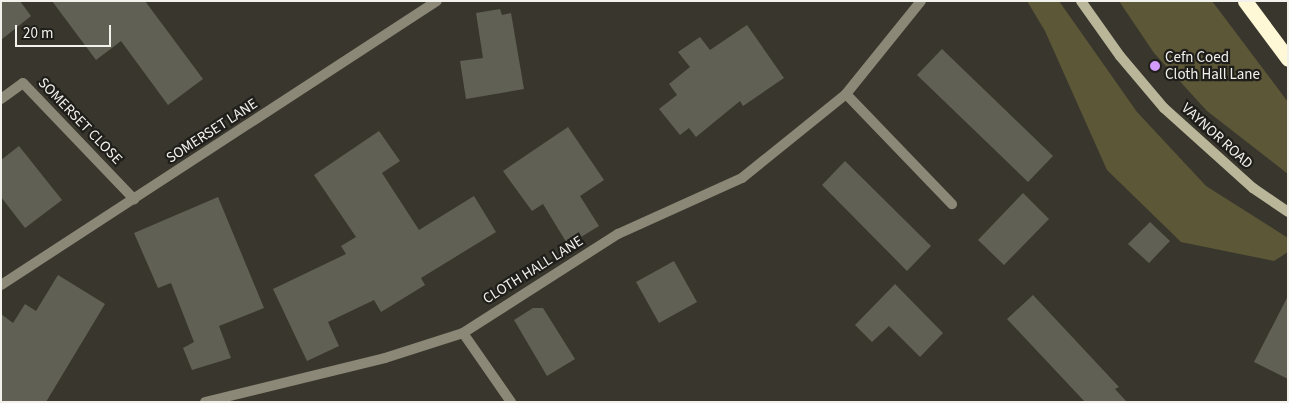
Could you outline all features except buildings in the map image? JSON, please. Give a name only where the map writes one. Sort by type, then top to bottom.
[{"type":"highway","points":[[1245,1],[1288,59]]},
{"type":"street","name":"SOMERSET LANE","points":[[1,285],[437,1]]},
{"type":"street","name":"CLOTH HALL LANE","points":[[205,402],[334,372],[463,333],[618,234],[742,178],[846,94],[920,1]]},
{"type":"street","name":"VAYNOR ROAD","points":[[1081,1],[1120,56],[1164,108],[1253,188],[1288,212]]},
{"type":"street","name":"SOMERSET CLOSE","points":[[1,99],[22,83],[134,199]]},
{"type":"street","points":[[846,94],[952,204]]},
{"type":"street","points":[[463,333],[510,402]]},
{"type":"shaded area","points":[[1027,1],[1059,1],[1137,112],[1206,186],[1288,238],[1288,252],[1274,261],[1181,242],[1107,170],[1045,31]]},
{"type":"shaded area","points":[[1119,1],[1212,1],[1288,102],[1288,174],[1207,111],[1154,53]]},
{"type":"place","name":"Cefn Coed Cloth Hall Lane","points":[[1155,66]]}]
